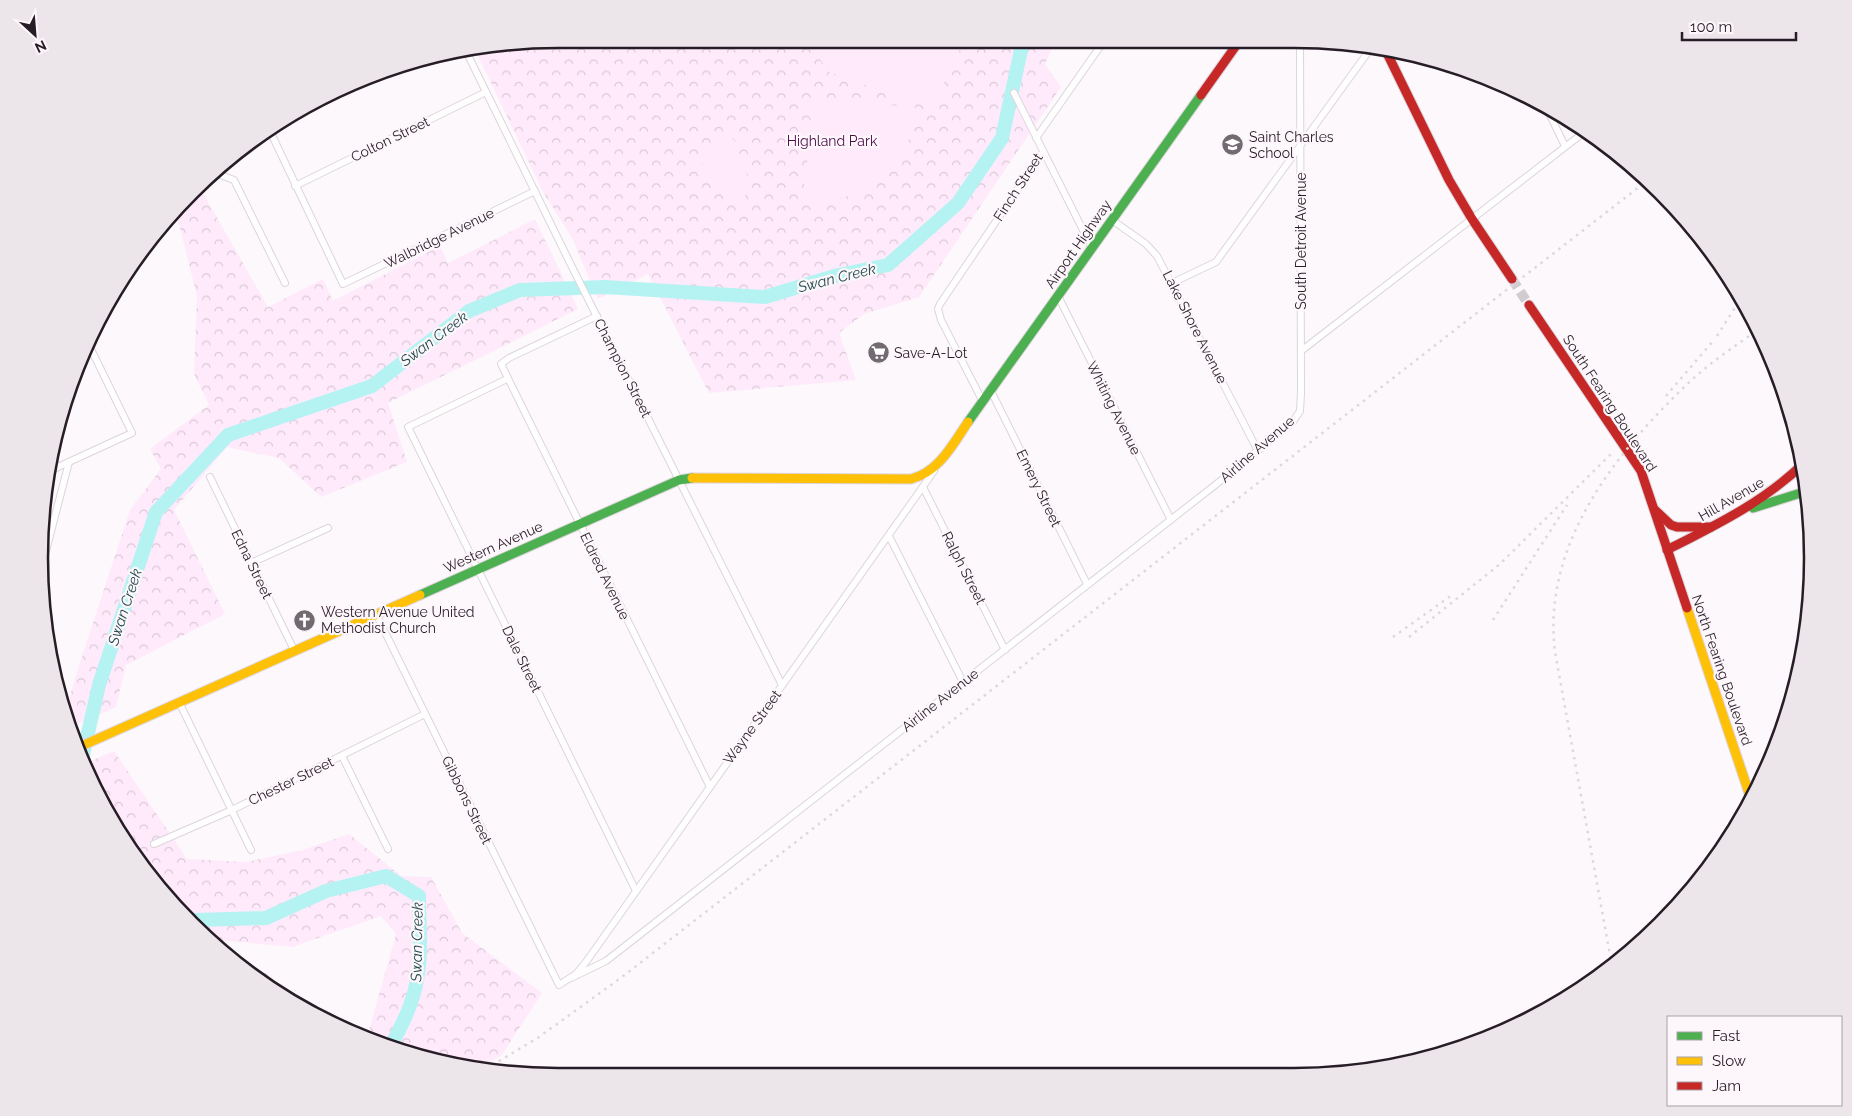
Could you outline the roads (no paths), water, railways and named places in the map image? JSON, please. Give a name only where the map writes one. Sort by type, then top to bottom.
[{"type":"main road","name":"Airport Highway","points":[[939,464],[1234,48]]},
{"type":"main road","points":[[1389,56],[1445,171],[1472,219],[1512,279]]},
{"type":"main road","name":"South Fearing Boulevard","points":[[1528,305],[1641,471],[1655,510],[1666,550]]},
{"type":"main road","name":"Western Avenue","points":[[83,745],[679,480],[695,478],[906,480],[927,474],[939,464]]},
{"type":"main road","name":"Hill Avenue","points":[[1666,550],[1746,510],[1773,492],[1797,470]]},
{"type":"main road","points":[[1746,510],[1800,493]]},
{"type":"main road","points":[[1655,510],[1671,526],[1712,528]]},
{"type":"main road","name":"North Fearing Boulevard","points":[[1666,550],[1748,791]]},
{"type":"street","name":"Finch Street","points":[[983,402],[945,329],[938,310],[940,304],[1043,152],[1036,138],[1099,48]]},
{"type":"street","name":"South Detroit Avenue","points":[[1300,48],[1300,411]]},
{"type":"street","points":[[1172,283],[1216,262],[1367,53]]},
{"type":"street","name":"Champion Street","points":[[468,55],[782,685]]},
{"type":"street","name":"Colton Street","points":[[295,186],[486,92]]},
{"type":"street","points":[[1014,93],[1036,138]]},
{"type":"street","points":[[1551,117],[1566,146]]},
{"type":"street","points":[[272,135],[295,186]]},
{"type":"street","points":[[1301,352],[1580,135]]},
{"type":"street","points":[[1043,152],[1092,248]]},
{"type":"street","points":[[220,175],[234,180],[285,283]]},
{"type":"street","name":"Walbridge Avenue","points":[[295,186],[343,284],[535,191]]},
{"type":"street","name":"Lake Shore Avenue","points":[[1112,220],[1146,244],[1158,256],[1258,451]]},
{"type":"street","name":"Whiting Avenue","points":[[1058,296],[1171,520]]},
{"type":"street","name":"Eldred Avenue","points":[[597,316],[509,358],[501,364],[710,787]]},
{"type":"street","points":[[55,468],[132,433],[92,350]]},
{"type":"street","name":"Dale Street","points":[[507,378],[408,427],[636,891]]},
{"type":"street","name":"Emery Street","points":[[991,391],[1087,584]]},
{"type":"street","name":"Airline Avenue","points":[[571,978],[606,961],[1171,520],[1292,423],[1300,411]]},
{"type":"street","points":[[49,541],[69,462]]},
{"type":"street","name":"Wayne Street","points":[[559,985],[571,978],[586,962],[939,464]]},
{"type":"street","name":"Edna Street","points":[[210,477],[294,650]]},
{"type":"street","name":"Ralph Street","points":[[923,487],[1005,650]]},
{"type":"street","points":[[251,562],[328,528]]},
{"type":"street","points":[[889,536],[963,682]]},
{"type":"street","name":"Gibbons Street","points":[[376,614],[559,985]]},
{"type":"street","points":[[179,702],[251,850]]},
{"type":"street","name":"Chester Street","points":[[154,844],[232,810],[425,714]]},
{"type":"street","points":[[342,756],[388,849]]},
{"type":"waterway","name":"Swan Creek","points":[[84,749],[99,685],[156,512],[228,435],[372,386],[469,311],[520,290],[605,287],[765,297],[838,275],[888,265],[958,203],[1002,138],[1021,48]]},
{"type":"waterway","name":"Swan Creek","points":[[198,920],[266,918],[326,891],[386,876],[419,896],[420,954],[417,978],[413,997],[393,1041]]},
{"type":"tunnel","points":[[1512,279],[1529,305]]},
{"type":"railway","points":[[494,1064],[539,1037],[622,977],[1642,185]]},
{"type":"railway","points":[[1717,336],[1737,305]]},
{"type":"railway","points":[[1611,958],[1555,652],[1554,619],[1557,587],[1565,556],[1577,527],[1592,498],[1610,471],[1651,421],[1683,388],[1709,365],[1753,334]]},
{"type":"railway","points":[[1666,396],[1713,341]]},
{"type":"railway","points":[[1409,637],[1500,564],[1613,452]]},
{"type":"railway","points":[[1493,620],[1567,505]]},
{"type":"railway","points":[[1393,637],[1452,595]]},
{"type":"place","name":"Saint Charles School","points":[[1233,145]]},
{"type":"place","name":"Save-A-Lot","points":[[878,353]]},
{"type":"place","name":"Western Avenue United Methodist Church","points":[[305,620]]},
{"type":"park label","name":"Highland Park","points":[[832,141]]}]
